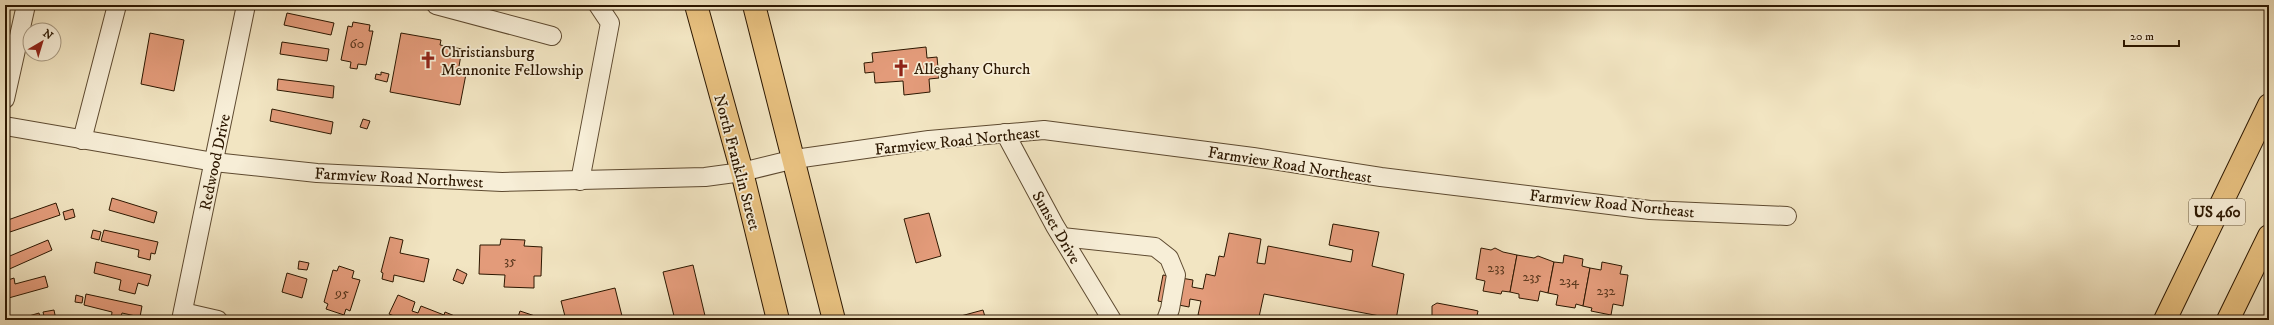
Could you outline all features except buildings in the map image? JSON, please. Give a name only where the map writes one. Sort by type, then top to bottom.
[{"type":"main road","name":"North Franklin Street","points":[[696,5],[742,172],[778,320]]},
{"type":"main road","points":[[754,5],[795,158],[834,320]]},
{"type":"main road","name":"US 460","points":[[2165,320],[2269,105]]},
{"type":"main road","points":[[2228,320],[2269,236]]},
{"type":"street","points":[[5,99],[26,5]]},
{"type":"street","points":[[82,140],[117,5]]},
{"type":"street","name":"Redwood Drive","points":[[182,316],[246,5]]},
{"type":"street","points":[[436,5],[552,36]]},
{"type":"street","points":[[580,181],[610,24],[598,5]]},
{"type":"street","name":"Farmview Road Northwest","points":[[5,126],[214,162],[317,173],[502,182],[580,181],[705,176],[742,172],[795,158]]},
{"type":"street","name":"Farmview Road Northeast","points":[[795,158],[929,140],[1044,130],[1114,138],[1381,177],[1650,210],[1787,216]]},
{"type":"street","name":"Sunset Drive","points":[[1005,133],[1062,237],[1112,320]]},
{"type":"street","points":[[1062,237],[1155,247],[1169,258],[1176,275],[1170,309],[1166,320]]},
{"type":"street","points":[[182,316],[218,320]]},
{"type":"place","name":"Christiansburg Mennonite Fellowship","points":[[428,60]]},
{"type":"place","name":"Alleghany Church","points":[[901,68]]}]
